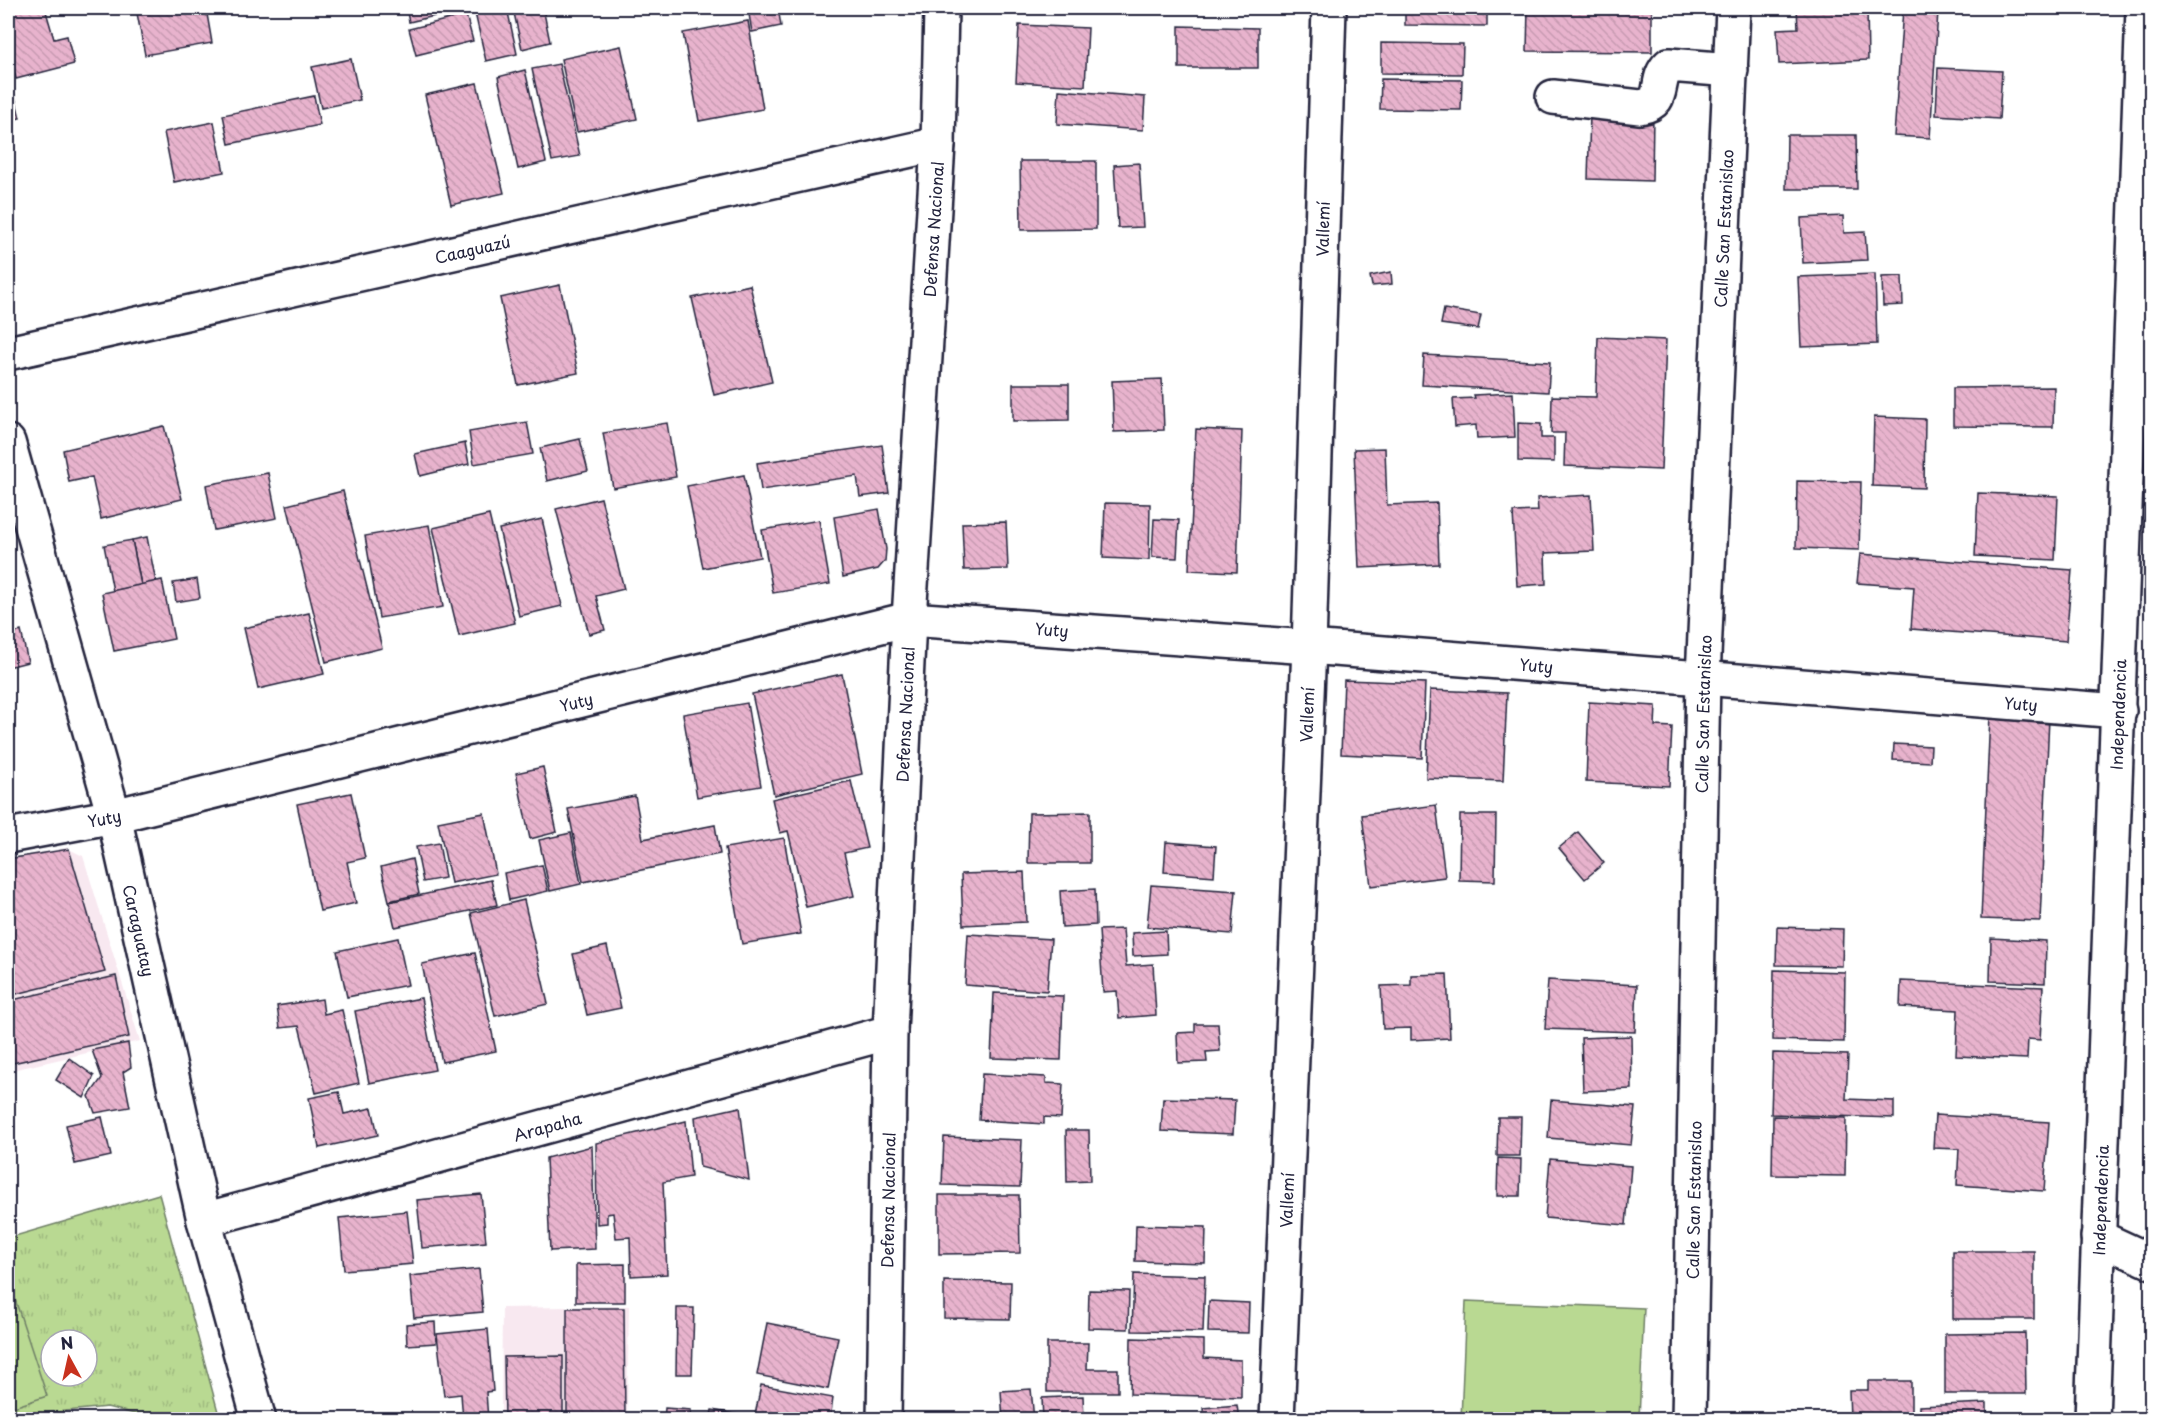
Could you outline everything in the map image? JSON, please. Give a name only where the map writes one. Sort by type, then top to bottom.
[{"type":"street","name":"Defensa Nacional","points":[[884,1419],[890,1032],[909,619],[938,144],[940,8]]},
{"type":"street","name":"Vallemí","points":[[1277,1419],[1309,647],[1329,8]]},
{"type":"street","name":"Calle San Estanislao","points":[[1689,1419],[1703,678],[1733,8]]},
{"type":"street","name":"Independencia","points":[[2092,1419],[2119,711],[2141,355],[2143,8]]},
{"type":"street","points":[[1553,97],[1640,106],[1650,105],[1656,99],[1663,71],[1669,65],[1731,70]]},
{"type":"street","name":"Caaguazú","points":[[8,353],[938,144]]},
{"type":"street","name":"Caraguatay","points":[[8,442],[114,816],[204,1220],[259,1419]]},
{"type":"street","name":"Yuty","points":[[8,836],[114,816],[909,619],[1309,647],[2119,711]]},
{"type":"street","name":"Arapaha","points":[[204,1220],[890,1032]]},
{"type":"street","points":[[2098,1237],[2151,1262]]},
{"type":"shaded area","points":[[67,848],[83,856],[140,1041],[8,1071],[8,859]]},
{"type":"shaded area","points":[[629,1306],[627,1419],[501,1420],[502,1308]]},
{"type":"green space","points":[[159,1194],[220,1419],[155,1419],[107,1407],[47,1413],[32,1419],[8,1420],[8,1238]]},
{"type":"green space","points":[[8,1278],[39,1372],[39,1388],[44,1388],[47,1396],[8,1409]]},
{"type":"green space","points":[[1466,1301],[1644,1308],[1639,1419],[1461,1419]]},
{"type":"building","points":[[8,8],[45,8],[54,39],[67,36],[74,64],[16,79],[8,46]]},
{"type":"building","points":[[136,8],[206,8],[212,43],[145,55]]},
{"type":"building","points":[[406,8],[465,8],[465,9],[409,22]]},
{"type":"building","points":[[507,8],[517,54],[486,61],[475,13]]},
{"type":"building","points":[[543,8],[550,42],[522,49],[514,13]]},
{"type":"building","points":[[748,8],[778,8],[781,26],[752,32]]},
{"type":"building","points":[[1405,8],[1487,8],[1487,26],[1405,25]]},
{"type":"building","points":[[1528,8],[1652,8],[1652,52],[1527,51]]},
{"type":"building","points":[[1797,8],[1867,8],[1868,60],[1779,64],[1777,29],[1798,28]]},
{"type":"building","points":[[1903,9],[1938,11],[1930,138],[1894,136]]},
{"type":"building","points":[[466,15],[473,41],[416,55],[409,29]]},
{"type":"building","points":[[748,21],[763,109],[699,121],[683,33]]},
{"type":"building","points":[[1019,25],[1088,28],[1085,86],[1016,82]]},
{"type":"building","points":[[1179,26],[1258,28],[1258,68],[1179,68]]},
{"type":"building","points":[[1381,43],[1463,44],[1462,74],[1381,73]]},
{"type":"building","points":[[621,46],[637,119],[577,132],[561,59]]},
{"type":"building","points":[[351,59],[360,100],[321,108],[312,67]]},
{"type":"building","points":[[559,64],[580,156],[552,161],[532,69]]},
{"type":"building","points":[[8,68],[20,118],[8,121]]},
{"type":"building","points":[[1938,68],[2002,71],[1999,119],[1936,115]]},
{"type":"building","points":[[525,70],[546,162],[518,169],[498,77]]},
{"type":"building","points":[[1381,79],[1462,80],[1461,110],[1380,109]]},
{"type":"building","points":[[477,83],[504,193],[451,205],[425,95]]},
{"type":"building","points":[[1059,90],[1145,97],[1143,130],[1057,124]]},
{"type":"building","points":[[314,96],[320,125],[229,144],[223,115]]},
{"type":"building","points":[[1590,114],[1653,115],[1652,181],[1588,179]]},
{"type":"building","points":[[214,122],[224,172],[174,182],[164,132]]},
{"type":"building","points":[[1787,135],[1856,135],[1857,189],[1786,189]]},
{"type":"building","points":[[1020,161],[1096,161],[1096,229],[1021,230]]},
{"type":"building","points":[[1139,163],[1143,227],[1118,228],[1114,165]]},
{"type":"building","points":[[1843,216],[1844,233],[1865,232],[1867,260],[1803,263],[1801,218]]},
{"type":"building","points":[[1391,272],[1392,284],[1372,286],[1370,276]]},
{"type":"building","points":[[1875,274],[1877,344],[1801,347],[1798,277]]},
{"type":"building","points":[[1902,276],[1903,305],[1883,306],[1882,277]]},
{"type":"building","points":[[560,285],[578,373],[518,385],[500,298]]},
{"type":"building","points":[[750,285],[772,382],[714,395],[692,298]]},
{"type":"building","points":[[1444,309],[1481,315],[1478,329],[1441,324]]},
{"type":"building","points":[[1598,337],[1666,340],[1661,470],[1564,466],[1565,433],[1551,433],[1552,396],[1596,397]]},
{"type":"building","points":[[1424,355],[1550,362],[1548,392],[1422,385]]},
{"type":"building","points":[[1162,379],[1164,430],[1114,432],[1112,381]]},
{"type":"building","points":[[1013,384],[1069,384],[1069,420],[1013,421]]},
{"type":"building","points":[[2054,387],[2053,427],[1953,426],[1953,388]]},
{"type":"building","points":[[1513,393],[1515,437],[1477,439],[1476,425],[1455,427],[1453,399],[1475,398],[1474,395]]},
{"type":"building","points":[[1874,417],[1925,419],[1924,488],[1872,486]]},
{"type":"building","points":[[527,422],[533,454],[474,464],[469,432]]},
{"type":"building","points":[[667,423],[676,477],[613,488],[603,433]]},
{"type":"building","points":[[1518,423],[1541,424],[1541,438],[1554,438],[1554,462],[1518,461]]},
{"type":"building","points":[[164,426],[182,499],[101,519],[92,477],[69,482],[63,450]]},
{"type":"building","points":[[1196,429],[1242,431],[1237,572],[1189,570]]},
{"type":"building","points":[[580,439],[588,471],[547,481],[540,448]]},
{"type":"building","points":[[465,443],[469,464],[420,476],[415,454]]},
{"type":"building","points":[[882,445],[889,493],[860,497],[857,476],[761,490],[757,463]]},
{"type":"building","points":[[1385,448],[1387,505],[1437,503],[1439,564],[1359,568],[1354,449]]},
{"type":"building","points":[[268,473],[277,518],[214,530],[206,485]]},
{"type":"building","points":[[744,475],[760,557],[703,568],[687,486]]},
{"type":"building","points":[[1797,481],[1861,482],[1859,550],[1796,548]]},
{"type":"building","points":[[343,491],[382,648],[326,662],[287,505]]},
{"type":"building","points":[[1978,493],[2058,496],[2055,560],[1975,556]]},
{"type":"building","points":[[1591,495],[1594,551],[1545,553],[1546,584],[1517,586],[1513,512],[1538,511],[1537,498]]},
{"type":"building","points":[[601,498],[624,589],[596,596],[605,630],[589,634],[556,509]]},
{"type":"building","points":[[1105,503],[1150,504],[1149,560],[1103,558]]},
{"type":"building","points":[[879,509],[886,549],[885,561],[878,569],[843,577],[834,517]]},
{"type":"building","points":[[489,515],[515,623],[459,636],[433,528]]},
{"type":"building","points":[[542,519],[562,606],[519,616],[499,529]]},
{"type":"building","points":[[1154,519],[1179,520],[1177,558],[1152,557]]},
{"type":"building","points":[[819,520],[830,584],[773,593],[762,530]]},
{"type":"building","points":[[1006,522],[1008,569],[964,570],[962,523]]},
{"type":"building","points":[[429,525],[443,607],[379,618],[365,536]]},
{"type":"building","points":[[147,537],[156,582],[141,585],[132,540]]},
{"type":"building","points":[[132,540],[141,585],[113,591],[104,545]]},
{"type":"building","points":[[1860,554],[2072,570],[2066,641],[1911,629],[1914,587],[1857,583]]},
{"type":"building","points":[[197,579],[200,598],[176,602],[173,583]]},
{"type":"building","points":[[162,580],[174,639],[114,651],[102,593]]},
{"type":"building","points":[[309,613],[324,674],[258,689],[244,628]]},
{"type":"building","points":[[21,631],[28,662],[8,667],[8,635]]},
{"type":"building","points":[[842,674],[862,774],[774,795],[752,694]]},
{"type":"building","points":[[1344,680],[1425,683],[1422,758],[1341,754]]},
{"type":"building","points":[[1430,690],[1507,693],[1503,781],[1426,778]]},
{"type":"building","points":[[1589,702],[1656,706],[1655,726],[1672,727],[1669,786],[1586,782]]},
{"type":"building","points":[[747,703],[761,786],[697,797],[683,714]]},
{"type":"building","points":[[1990,715],[2049,718],[2040,921],[1981,919]]},
{"type":"building","points":[[1894,744],[1931,746],[1930,762],[1893,760]]},
{"type":"building","points":[[543,767],[557,832],[530,839],[516,773]]},
{"type":"building","points":[[851,781],[867,848],[844,853],[854,896],[806,907],[788,831],[780,833],[772,799]]},
{"type":"building","points":[[351,793],[365,858],[347,862],[356,903],[320,911],[297,804]]},
{"type":"building","points":[[635,796],[643,839],[715,825],[720,854],[583,882],[568,809]]},
{"type":"building","points":[[1436,805],[1445,877],[1371,886],[1362,815]]},
{"type":"building","points":[[1090,812],[1090,863],[1028,863],[1029,813]]},
{"type":"building","points":[[484,813],[496,874],[451,883],[438,822]]},
{"type":"building","points":[[1460,815],[1496,815],[1495,881],[1459,880]]},
{"type":"building","points":[[1578,832],[1604,863],[1585,879],[1559,848]]},
{"type":"building","points":[[571,833],[581,884],[550,891],[539,840]]},
{"type":"building","points":[[784,838],[801,934],[742,944],[725,848]]},
{"type":"building","points":[[1166,842],[1216,846],[1214,876],[1164,872]]},
{"type":"building","points":[[439,843],[445,878],[423,882],[416,847]]},
{"type":"building","points":[[69,849],[105,972],[8,996],[8,859]]},
{"type":"building","points":[[412,859],[419,894],[389,901],[381,867]]},
{"type":"building","points":[[542,865],[548,891],[509,900],[504,873]]},
{"type":"building","points":[[1024,872],[1026,922],[963,925],[961,874]]},
{"type":"building","points":[[491,880],[497,905],[395,927],[389,902]]},
{"type":"building","points":[[1151,885],[1236,891],[1232,934],[1147,927]]},
{"type":"building","points":[[1095,889],[1096,925],[1062,927],[1060,891]]},
{"type":"building","points":[[524,900],[548,1004],[495,1016],[471,913]]},
{"type":"building","points":[[1777,927],[1843,929],[1842,966],[1776,965]]},
{"type":"building","points":[[1123,929],[1126,966],[1153,964],[1156,1015],[1119,1018],[1117,991],[1103,992],[1099,930]]},
{"type":"building","points":[[1166,931],[1167,954],[1133,956],[1132,933]]},
{"type":"building","points":[[968,934],[1051,939],[1047,991],[965,985]]},
{"type":"building","points":[[398,938],[408,985],[347,997],[337,951]]},
{"type":"building","points":[[1991,938],[2046,941],[2045,983],[1990,981]]},
{"type":"building","points":[[607,946],[621,1008],[587,1015],[573,954]]},
{"type":"building","points":[[475,953],[496,1051],[442,1062],[422,964]]},
{"type":"building","points":[[1774,970],[1845,972],[1844,1042],[1773,1040]]},
{"type":"building","points":[[1447,974],[1450,1038],[1411,1040],[1411,1028],[1383,1029],[1381,986],[1411,985],[1411,975]]},
{"type":"building","points":[[116,976],[129,1037],[8,1064],[8,1001]]},
{"type":"building","points":[[1548,980],[1637,985],[1635,1032],[1545,1029]]},
{"type":"building","points":[[1901,981],[2043,987],[2040,1040],[2028,1039],[2027,1059],[1956,1056],[1958,1010],[1900,1007]]},
{"type":"building","points":[[994,993],[1063,996],[1061,1060],[991,1058]]},
{"type":"building","points":[[421,998],[435,1070],[369,1083],[355,1011]]},
{"type":"building","points":[[322,999],[324,1014],[342,1010],[359,1083],[316,1093],[299,1026],[280,1028],[277,1006]]},
{"type":"building","points":[[1195,1024],[1218,1024],[1220,1051],[1206,1052],[1207,1062],[1178,1063],[1177,1033],[1195,1032]]},
{"type":"building","points":[[1631,1036],[1632,1089],[1583,1091],[1581,1038]]},
{"type":"building","points":[[128,1043],[131,1067],[123,1072],[130,1107],[95,1113],[89,1096],[102,1078],[92,1050]]},
{"type":"building","points":[[1773,1053],[1848,1055],[1846,1099],[1894,1101],[1894,1118],[1771,1114]]},
{"type":"building","points":[[69,1058],[94,1076],[84,1098],[56,1080]]},
{"type":"building","points":[[982,1074],[1046,1077],[1046,1083],[1063,1084],[1061,1118],[1044,1117],[1044,1124],[979,1120]]},
{"type":"building","points":[[339,1092],[344,1114],[372,1108],[378,1135],[319,1148],[309,1098]]},
{"type":"building","points":[[1163,1098],[1235,1100],[1233,1134],[1161,1131]]},
{"type":"building","points":[[1551,1100],[1635,1107],[1631,1145],[1548,1138]]},
{"type":"building","points":[[740,1107],[749,1180],[700,1167],[695,1117]]},
{"type":"building","points":[[1935,1115],[2049,1122],[2044,1191],[1957,1185],[1959,1149],[1933,1148]]},
{"type":"building","points":[[1773,1116],[1846,1118],[1845,1176],[1772,1175]]},
{"type":"building","points":[[102,1117],[111,1156],[75,1164],[66,1125]]},
{"type":"building","points":[[1498,1117],[1521,1117],[1520,1156],[1497,1156]]},
{"type":"building","points":[[686,1121],[691,1177],[663,1182],[667,1274],[631,1276],[630,1237],[616,1238],[613,1213],[607,1214],[607,1223],[597,1224],[596,1143]]},
{"type":"building","points":[[1066,1130],[1089,1130],[1090,1181],[1067,1182]]},
{"type":"building","points":[[944,1137],[1022,1140],[1020,1187],[942,1185]]},
{"type":"building","points":[[592,1146],[595,1249],[550,1251],[546,1158]]},
{"type":"building","points":[[1498,1158],[1521,1159],[1520,1196],[1497,1196]]},
{"type":"building","points":[[1550,1159],[1631,1166],[1626,1225],[1545,1218]]},
{"type":"building","points":[[481,1194],[486,1242],[422,1248],[417,1200]]},
{"type":"building","points":[[939,1195],[1019,1195],[1020,1253],[939,1254]]},
{"type":"building","points":[[407,1211],[413,1264],[344,1270],[339,1218]]},
{"type":"building","points":[[1136,1225],[1206,1227],[1205,1263],[1135,1261]]},
{"type":"building","points":[[1953,1251],[2034,1251],[2034,1319],[1953,1319]]},
{"type":"building","points":[[625,1264],[625,1302],[576,1302],[576,1265]]},
{"type":"building","points":[[479,1269],[483,1312],[414,1318],[410,1276]]},
{"type":"building","points":[[1134,1274],[1205,1276],[1203,1332],[1132,1331]]},
{"type":"building","points":[[944,1281],[1011,1282],[1010,1319],[944,1318]]},
{"type":"building","points":[[1089,1290],[1129,1291],[1128,1329],[1088,1328]]},
{"type":"building","points":[[1209,1301],[1249,1303],[1248,1333],[1208,1332]]},
{"type":"building","points":[[567,1308],[624,1308],[625,1420],[567,1420]]},
{"type":"building","points":[[677,1308],[694,1308],[692,1374],[676,1374]]},
{"type":"building","points":[[435,1322],[436,1343],[407,1345],[406,1324]]},
{"type":"building","points":[[767,1323],[838,1337],[828,1389],[757,1375]]},
{"type":"building","points":[[488,1329],[493,1391],[486,1392],[488,1420],[463,1420],[461,1394],[444,1396],[437,1334]]},
{"type":"building","points":[[2025,1333],[2026,1394],[1945,1394],[1945,1334]]},
{"type":"building","points":[[1131,1338],[1204,1340],[1204,1358],[1241,1360],[1241,1397],[1130,1394]]},
{"type":"building","points":[[1047,1343],[1088,1343],[1087,1369],[1118,1369],[1118,1392],[1047,1392]]},
{"type":"building","points":[[563,1356],[563,1420],[505,1420],[504,1357]]},
{"type":"building","points":[[1868,1381],[1911,1381],[1911,1420],[1850,1420],[1849,1390],[1868,1390]]},
{"type":"building","points":[[761,1385],[833,1398],[830,1420],[754,1420]]},
{"type":"building","points":[[1031,1389],[1034,1420],[1003,1420],[1001,1391]]},
{"type":"building","points":[[1083,1396],[1084,1420],[1043,1420],[1042,1398]]},
{"type":"building","points":[[1987,1403],[1987,1420],[1919,1420],[1919,1406]]},
{"type":"building","points":[[1237,1405],[1239,1420],[1204,1420],[1203,1408]]},
{"type":"building","points":[[665,1408],[691,1410],[690,1420],[664,1420]]},
{"type":"building","points":[[712,1410],[751,1417],[751,1420],[710,1420]]}]
